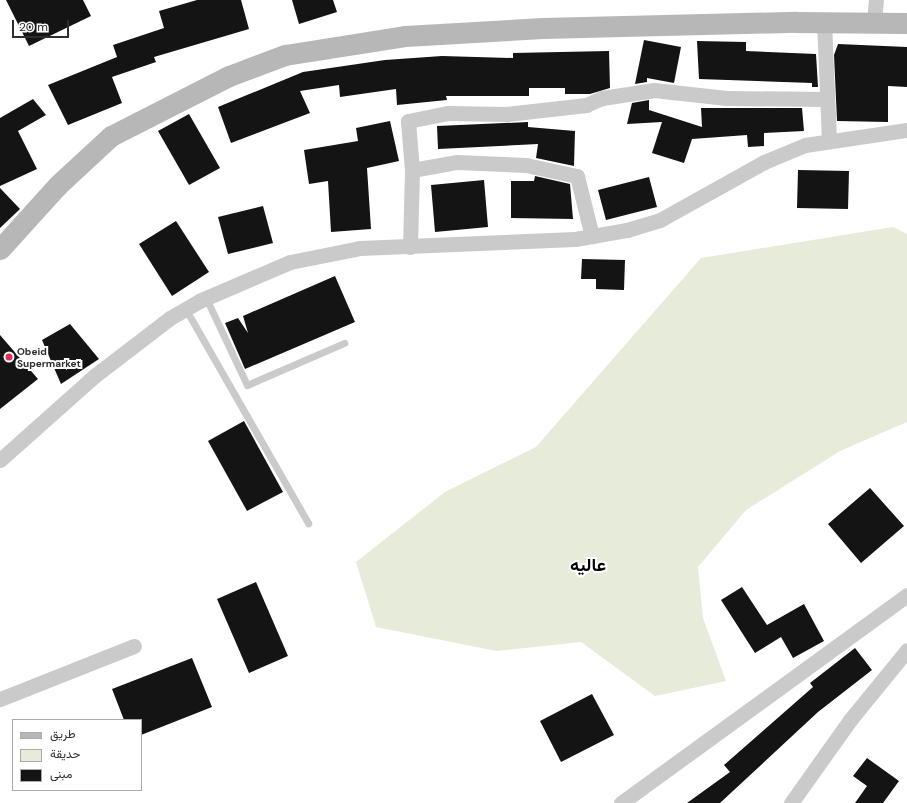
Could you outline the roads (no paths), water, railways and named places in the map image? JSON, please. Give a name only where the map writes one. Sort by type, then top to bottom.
[{"type":"main road","points":[[0,249],[58,185],[111,136],[229,76],[285,56],[336,45],[413,36],[671,23],[824,21],[907,23]]},
{"type":"street","points":[[874,22],[876,0]]},
{"type":"street","points":[[824,21],[829,141]]},
{"type":"street","points":[[410,247],[412,170],[408,121],[448,114],[506,114],[586,105],[602,98],[654,90],[728,98],[827,98]]},
{"type":"street","points":[[0,460],[93,377],[185,308],[290,262],[353,249],[592,236],[660,220],[764,162],[829,141],[907,130]]},
{"type":"street","points":[[412,170],[457,162],[526,166],[577,176],[592,236]]},
{"type":"street","points":[[621,803],[907,595]]},
{"type":"street","points":[[0,699],[134,646]]},
{"type":"street","points":[[791,803],[850,720],[907,650]]},
{"type":"lane","points":[[206,298],[247,385],[344,343]]},
{"type":"lane","points":[[185,308],[308,523]]},
{"type":"place","name":"Obeid Supermarket","points":[[9,357]]},
{"type":"district","name":"عاليه","points":[[588,565]]}]
